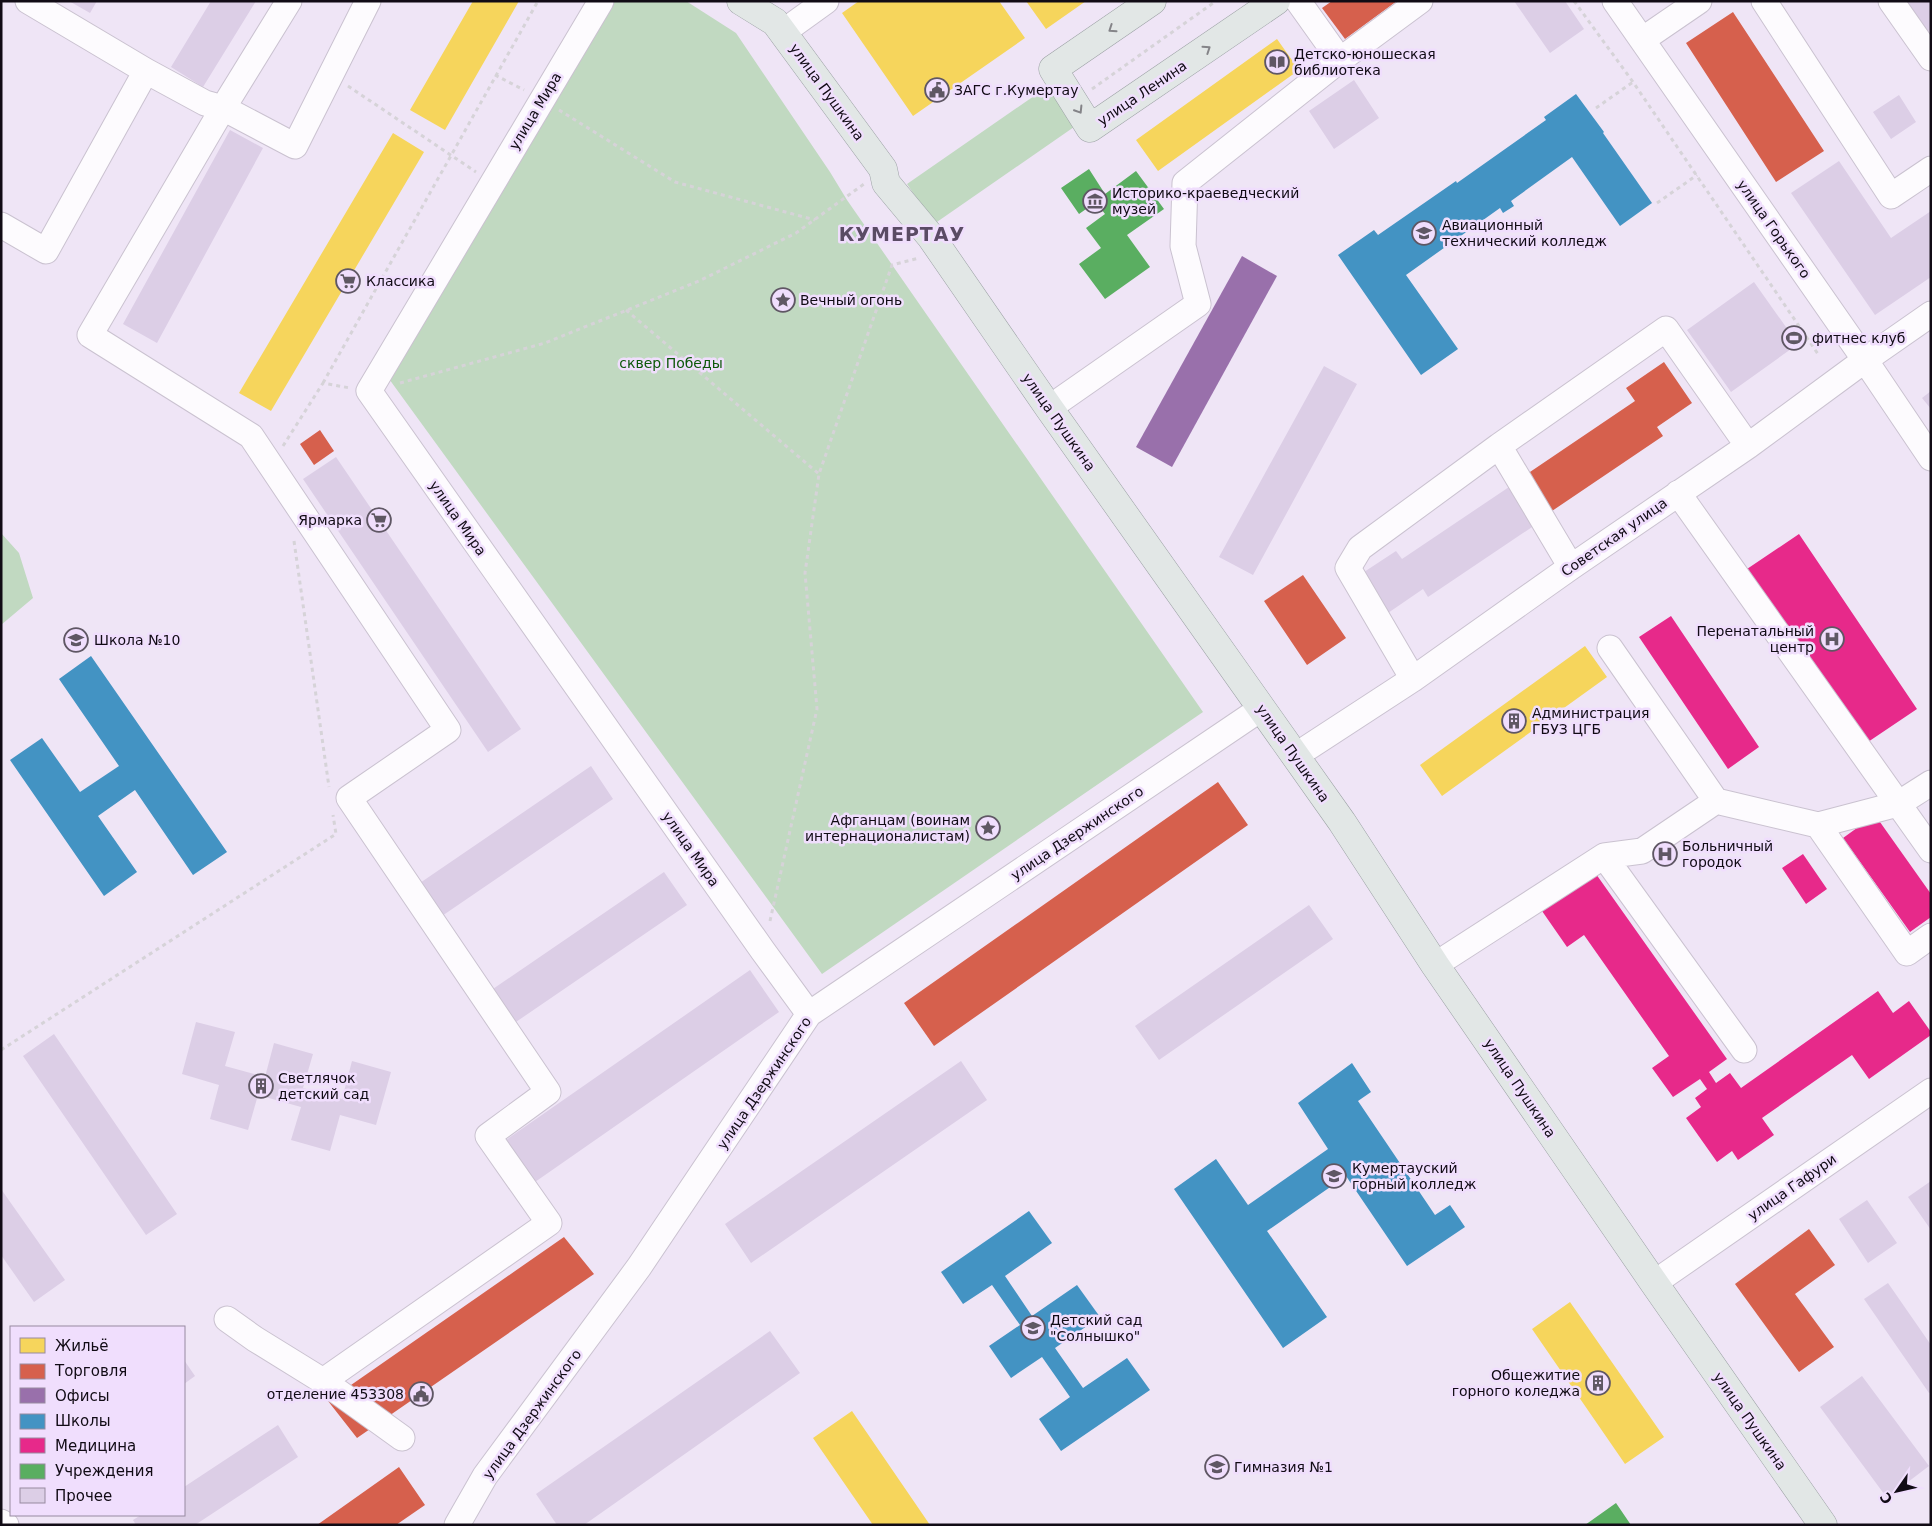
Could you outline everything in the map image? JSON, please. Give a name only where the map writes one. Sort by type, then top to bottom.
[{"type":"main road","name":"улица Пушкина","points":[[741,1],[775,22],[883,169],[886,182],[931,237],[1049,408],[1342,822],[1435,965],[1823,1525]]},
{"type":"main road","name":"улица Ленина","points":[[1152,1],[1052,69],[1090,128],[1276,1]]},
{"type":"street","points":[[28,1],[146,71],[205,103],[223,108],[295,146],[368,1]]},
{"type":"street","points":[[289,1],[223,108],[90,335],[251,436],[448,730],[349,798],[548,1092],[488,1136],[549,1223],[323,1381]]},
{"type":"street","name":"улица Мира","points":[[601,1],[370,391],[809,1014]]},
{"type":"street","points":[[783,32],[826,1]]},
{"type":"street","points":[[1298,1],[1340,60]]},
{"type":"street","points":[[1049,408],[1198,304],[1183,246],[1186,183],[1340,60],[1420,1]]},
{"type":"street","name":"улица Горького","points":[[1615,1],[1931,458]]},
{"type":"street","points":[[1642,40],[1699,1]]},
{"type":"street","points":[[1764,1],[1891,196],[1931,170]]},
{"type":"street","points":[[1891,1],[1931,58]]},
{"type":"street","points":[[1,226],[46,251],[146,71]]},
{"type":"street","name":"Советская улица","points":[[1295,756],[1413,679],[1748,446],[1931,314]]},
{"type":"street","points":[[1413,679],[1348,568],[1360,548],[1499,446],[1666,329],[1748,446]]},
{"type":"street","points":[[1499,446],[1571,568]]},
{"type":"street","points":[[1678,493],[1931,850]]},
{"type":"street","points":[[1610,648],[1716,801],[1818,825],[1898,804],[1931,783]]},
{"type":"street","name":"улица Дзержинского","points":[[457,1525],[485,1476],[639,1268],[809,1014],[1262,708]]},
{"type":"street","points":[[1435,965],[1604,856],[1642,851],[1716,801]]},
{"type":"street","points":[[1818,825],[1907,953],[1931,936]]},
{"type":"street","points":[[1604,856],[1744,1050]]},
{"type":"street","name":"улица Гафури","points":[[1654,1283],[1931,1091]]},
{"type":"street","points":[[227,1319],[255,1339],[323,1381],[402,1438]]},
{"type":"street","points":[[1,1522],[6,1525]]},
{"type":"path","points":[[281,449],[323,383],[538,1]]},
{"type":"path","points":[[1087,92],[1216,1]]},
{"type":"path","points":[[1574,1],[1697,175],[1818,354]]},
{"type":"path","points":[[331,75],[450,156],[493,182]]},
{"type":"path","points":[[495,75],[542,99],[675,182],[815,220]]},
{"type":"path","points":[[1596,108],[1632,82]]},
{"type":"path","points":[[323,383],[370,391],[545,343],[699,281],[796,233],[883,169]]},
{"type":"path","points":[[1657,203],[1697,175]]},
{"type":"path","points":[[763,951],[817,709],[804,574],[819,474],[892,265],[940,252]]},
{"type":"path","points":[[626,310],[819,474]]},
{"type":"path","points":[[294,538],[330,794]]},
{"type":"path","points":[[1,1050],[336,834],[333,814]]},
{"type":"green space","name":"сквер Победы","points":[[603,1],[686,1],[736,33],[847,200],[1203,712],[822,974],[384,372]]},
{"type":"green space","points":[[1047,87],[1074,127],[934,224],[907,184]]},
{"type":"green space","points":[[1,533],[19,553],[33,598],[1,625]]},
{"type":"building: Жильё","points":[[473,1],[519,1],[445,130],[410,110]]},
{"type":"building: Жильё","points":[[859,1],[999,1],[1025,38],[913,116],[842,13]]},
{"type":"building: Жильё","points":[[1026,1],[1086,1],[1046,29]]},
{"type":"building: Жильё","points":[[1277,39],[1299,70],[1158,171],[1136,140]]},
{"type":"building: Жильё","points":[[393,133],[424,152],[271,411],[239,393]]},
{"type":"building: Жильё","name":"Администрация ГБУЗ ЦГБ","points":[[1585,646],[1607,677],[1442,796],[1420,765]]},
{"type":"building: Жильё","name":"Общежитие горного коледжа","points":[[1570,1302],[1664,1437],[1625,1464],[1532,1329]]},
{"type":"building: Жильё","points":[[852,1411],[930,1525],[873,1525],[813,1438]]},
{"type":"building: Торговля","points":[[1332,1],[1397,1],[1345,39],[1322,8]]},
{"type":"building: Торговля","points":[[1733,12],[1824,151],[1776,182],[1686,43]]},
{"type":"building: Торговля","points":[[1664,362],[1692,403],[1657,427],[1663,436],[1552,511],[1527,474],[1635,401],[1626,388]]},
{"type":"building: Торговля","points":[[320,430],[334,451],[314,465],[300,444]]},
{"type":"building: Торговля","points":[[1303,575],[1346,638],[1307,665],[1264,601]]},
{"type":"building: Торговля","points":[[1218,782],[1248,825],[934,1046],[904,1003]]},
{"type":"building: Торговля","points":[[1809,1229],[1835,1265],[1795,1294],[1834,1347],[1799,1372],[1735,1284]]},
{"type":"building: Торговля","points":[[564,1237],[594,1274],[357,1438],[328,1401]]},
{"type":"building: Торговля","points":[[399,1467],[425,1505],[396,1525],[317,1525]]},
{"type":"building: Офисы","points":[[1242,256],[1277,276],[1172,467],[1136,447]]},
{"type":"building: Школы","name":"Авиационный технический колледж","points":[[1576,94],[1652,203],[1620,226],[1572,157],[1511,201],[1514,206],[1503,213],[1500,208],[1406,275],[1458,349],[1421,375],[1338,255],[1374,230],[1378,235],[1456,181],[1457,183],[1546,120],[1544,117]]},
{"type":"building: Школы","points":[[91,656],[227,852],[193,875],[135,790],[98,816],[137,872],[104,896],[10,760],[42,738],[80,792],[119,766],[59,679]]},
{"type":"building: Школы","points":[[1352,1063],[1371,1092],[1358,1101],[1435,1215],[1450,1205],[1465,1227],[1407,1266],[1346,1176],[1267,1231],[1327,1317],[1283,1348],[1174,1189],[1216,1159],[1248,1205],[1328,1149],[1298,1103]]},
{"type":"building: Школы","points":[[1029,1211],[1052,1243],[1005,1276],[1032,1316],[1077,1285],[1100,1317],[1055,1348],[1083,1388],[1127,1358],[1150,1390],[1061,1451],[1039,1419],[1070,1397],[1042,1357],[1011,1378],[989,1346],[1020,1325],[992,1285],[963,1304],[941,1272]]},
{"type":"building: Медицина","name":"Перенатальный центр","points":[[1799,534],[1917,709],[1865,744],[1747,569]]},
{"type":"building: Медицина","points":[[1671,616],[1759,747],[1728,769],[1639,637]]},
{"type":"building: Медицина","points":[[1875,815],[1931,894],[1931,917],[1910,932],[1843,838]]},
{"type":"building: Медицина","points":[[1803,854],[1827,889],[1806,904],[1782,868]]},
{"type":"building: Медицина","points":[[1596,874],[1727,1059],[1709,1072],[1716,1083],[1730,1073],[1741,1088],[1878,991],[1893,1013],[1909,1001],[1931,1032],[1931,1035],[1869,1079],[1852,1055],[1762,1118],[1774,1135],[1738,1160],[1732,1151],[1717,1162],[1686,1118],[1701,1107],[1695,1098],[1707,1089],[1700,1079],[1673,1097],[1652,1068],[1669,1056],[1584,935],[1567,947],[1542,911]]},
{"type":"building: Учреждения","points":[[1089,169],[1105,194],[1136,171],[1164,209],[1127,235],[1150,267],[1105,299],[1079,264],[1101,248],[1086,228],[1105,214],[1096,202],[1079,214],[1061,188]]},
{"type":"building: Учреждения","points":[[1616,1503],[1631,1525],[1585,1525]]},
{"type":"building: Прочее","points":[[69,1],[97,1],[90,13]]},
{"type":"building: Прочее","points":[[211,1],[256,1],[203,87],[171,67]]},
{"type":"building: Прочее","points":[[1514,1],[1565,1],[1584,29],[1550,53]]},
{"type":"building: Прочее","points":[[1903,1],[1931,1],[1931,29],[1926,33]]},
{"type":"building: Прочее","points":[[1354,80],[1379,118],[1334,149],[1309,111]]},
{"type":"building: Прочее","points":[[1899,95],[1916,122],[1891,139],[1873,112]]},
{"type":"building: Прочее","points":[[230,130],[263,148],[157,343],[123,324]]},
{"type":"building: Прочее","points":[[1839,161],[1891,238],[1931,211],[1931,277],[1875,315],[1791,193]]},
{"type":"building: Прочее","points":[[1754,282],[1798,344],[1731,392],[1687,330]]},
{"type":"building: Прочее","points":[[1324,366],[1357,384],[1253,575],[1219,557]]},
{"type":"building: Прочее","points":[[1931,391],[1931,409],[1922,398]]},
{"type":"building: Прочее","points":[[336,457],[521,729],[488,752],[303,479]]},
{"type":"building: Прочее","points":[[1512,485],[1538,523],[1428,597],[1423,589],[1388,613],[1361,574],[1396,551],[1402,559]]},
{"type":"building: Прочее","points":[[591,766],[613,799],[439,918],[417,885]]},
{"type":"building: Прочее","points":[[664,872],[687,905],[513,1024],[490,991]]},
{"type":"building: Прочее","points":[[1309,905],[1333,939],[1159,1060],[1135,1026]]},
{"type":"building: Прочее","points":[[750,970],[779,1012],[535,1182],[506,1140]]},
{"type":"building: Прочее","name":"Светлячок детский сад","points":[[196,1022],[235,1032],[225,1066],[265,1077],[274,1043],[313,1054],[303,1088],[342,1099],[352,1061],[391,1072],[376,1125],[340,1115],[330,1151],[291,1140],[301,1107],[258,1095],[248,1130],[210,1119],[219,1085],[182,1074]]},
{"type":"building: Прочее","points":[[54,1034],[177,1214],[146,1235],[23,1056]]},
{"type":"building: Прочее","points":[[961,1061],[987,1100],[751,1263],[725,1224]]},
{"type":"building: Прочее","points":[[1931,1181],[1931,1230],[1908,1197]]},
{"type":"building: Прочее","points":[[1,1189],[65,1280],[34,1302],[1,1255]]},
{"type":"building: Прочее","points":[[1867,1200],[1897,1243],[1868,1263],[1839,1219]]},
{"type":"building: Прочее","points":[[1888,1283],[1931,1345],[1931,1392],[1929,1393],[1864,1299]]},
{"type":"building: Прочее","points":[[770,1331],[800,1373],[584,1525],[557,1525],[536,1494]]},
{"type":"building: Прочее","points":[[185,1361],[195,1376],[185,1383]]},
{"type":"building: Прочее","points":[[1862,1376],[1929,1466],[1887,1498],[1820,1407]]},
{"type":"building: Прочее","points":[[278,1425],[298,1457],[195,1525],[136,1525],[133,1520],[139,1516],[185,1516],[185,1486]]},
{"type":"place","name":"Детско-юношеская библиотека","points":[[1277,62]]},
{"type":"place","name":"ЗАГС г.Кумертау","points":[[937,90]]},
{"type":"place","name":"Историко-краеведческий музей","points":[[1095,201]]},
{"type":"place","name":"Авиационный технический колледж","points":[[1424,233]]},
{"type":"place","name":"Классика","points":[[348,281]]},
{"type":"place","name":"Вечный огонь","points":[[783,300]]},
{"type":"place","name":"фитнес клуб","points":[[1794,338]]},
{"type":"place","name":"Ярмарка","points":[[379,520]]},
{"type":"place","name":"Перенатальный центр","points":[[1832,639]]},
{"type":"place","name":"Школа №10","points":[[76,640]]},
{"type":"place","name":"Администрация ГБУЗ ЦГБ","points":[[1514,721]]},
{"type":"place","name":"Афганцам (воинам интернационалистам)","points":[[988,828]]},
{"type":"place","name":"Больничный городок","points":[[1665,854]]},
{"type":"place","name":"Светлячок детский сад","points":[[261,1086]]},
{"type":"place","name":"Кумертауский горный колледж","points":[[1334,1176]]},
{"type":"place","name":"Детский сад \"Солнышко\"","points":[[1033,1328]]},
{"type":"place","name":"Общежитие горного коледжа","points":[[1598,1383]]},
{"type":"place","name":"отделение 453308","points":[[421,1394]]},
{"type":"place","name":"Гимназия №1","points":[[1217,1467]]},
{"type":"district","name":"КУМЕРТАУ","points":[[902,234]]}]
